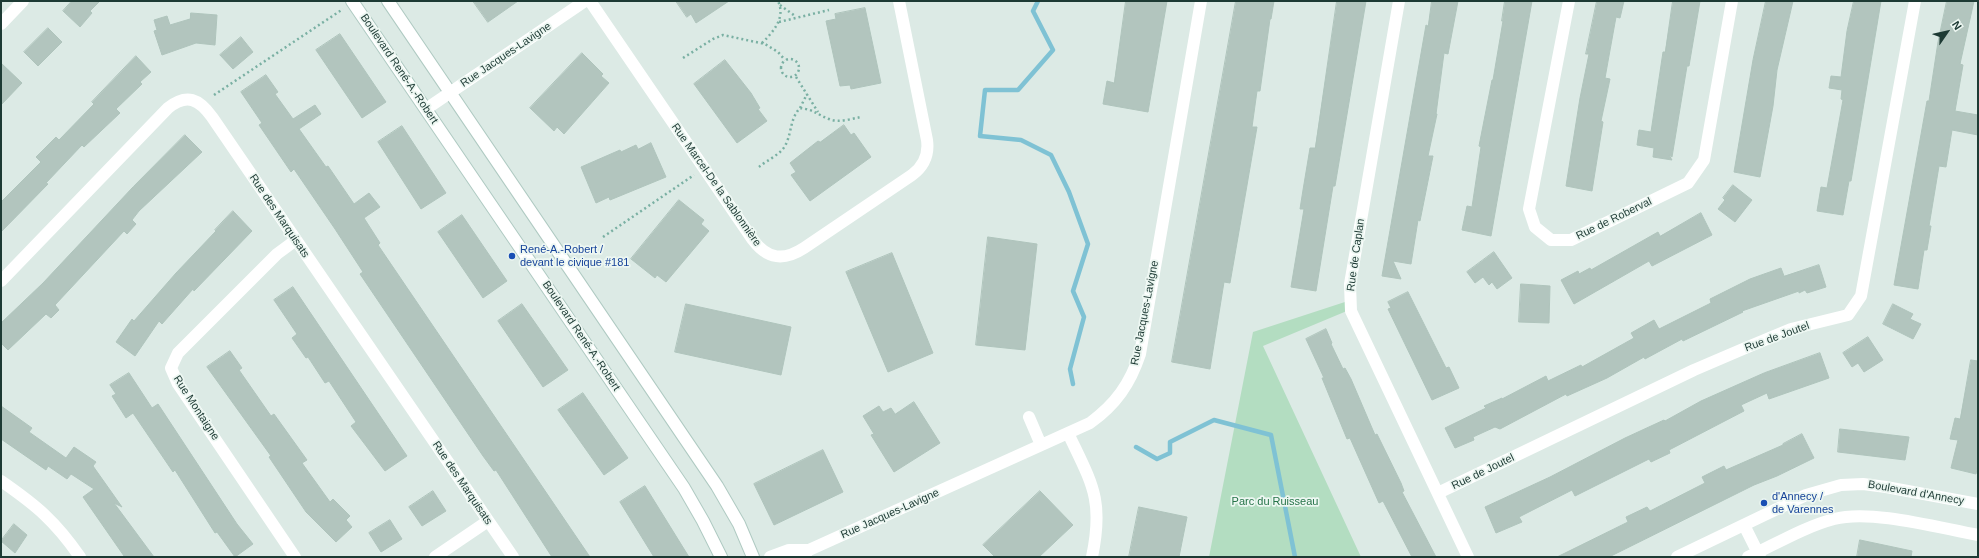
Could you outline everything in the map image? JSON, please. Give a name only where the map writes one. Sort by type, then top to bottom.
[{"type":"street","points":[[1,24],[23,1]]},
{"type":"street","points":[[388,1],[717,486],[739,524],[753,557]]},
{"type":"street","name":"Rue Jacques-Lavigne","points":[[426,109],[585,1]]},
{"type":"street","name":"Rue Marcel-De la Sablonnière","points":[[590,1],[758,247],[768,254],[780,257],[797,253],[917,171],[926,156],[927,140],[899,1]]},
{"type":"street","name":"Rue Jacques-Lavigne","points":[[770,557],[789,550],[805,554],[1068,433],[1090,422],[1109,408],[1126,388],[1136,364],[1200,1]]},
{"type":"street","name":"Rue de Caplan","points":[[1399,1],[1350,284],[1351,311],[1468,557]]},
{"type":"street","name":"Rue de Roberval","points":[[1569,1],[1529,209],[1536,227],[1551,240],[1571,240],[1688,183],[1704,160],[1732,1]]},
{"type":"street","name":"Rue de Joutel","points":[[1438,494],[1694,370],[1743,348],[1791,329],[1848,315],[1861,296],[1915,1]]},
{"type":"street","name":"Boulevard René-A.-Robert","points":[[348,5],[426,109],[684,488],[721,557]]},
{"type":"street","name":"Rue des Marquisats","points":[[1,281],[173,104],[184,100],[198,102],[207,110],[512,557]]},
{"type":"street","name":"Rue Montaigne","points":[[295,557],[178,384],[171,368],[178,353],[276,254],[296,240]]},
{"type":"street","points":[[1029,417],[1041,445]]},
{"type":"street","points":[[1068,433],[1090,479],[1096,500],[1098,526],[1092,557]]},
{"type":"street","points":[[1,481],[31,501],[49,517],[80,557]]},
{"type":"street","name":"Boulevard d'Annecy","points":[[1677,557],[1806,495],[1841,485],[1863,484],[1886,487],[1978,504]]},
{"type":"street","points":[[1744,525],[1755,555],[1820,524],[1854,516],[1884,518],[1978,535]]},
{"type":"street","points":[[435,557],[488,521]]},
{"type":"path","points":[[778,1],[780,5],[796,17]]},
{"type":"path","points":[[214,95],[348,5]]},
{"type":"path","points":[[762,44],[774,31],[779,22],[780,5]]},
{"type":"path","points":[[779,22],[829,10]]},
{"type":"path","points":[[683,58],[713,39],[723,35],[762,44],[778,52],[785,60]]},
{"type":"path","points":[[785,60],[792,58],[797,61],[799,70],[796,76]]},
{"type":"path","points":[[785,60],[781,69],[783,75],[796,76]]},
{"type":"path","points":[[796,76],[818,113]]},
{"type":"path","points":[[759,167],[781,151],[786,144],[790,123],[807,94]]},
{"type":"path","points":[[800,108],[813,110],[834,120],[861,117]]},
{"type":"path","points":[[603,237],[704,169]]},
{"type":"green space","name":"Parc du Ruisseau","points":[[1351,300],[1354,308],[1263,346],[1361,557],[1209,557],[1253,332]]},
{"type":"building","points":[[72,1],[100,1],[90,11],[92,13],[80,27],[63,11]]},
{"type":"building","points":[[473,1],[518,1],[488,22]]},
{"type":"building","points":[[676,1],[729,1],[696,23],[691,14],[687,17]]},
{"type":"building","points":[[1126,1],[1167,1],[1148,112],[1103,104],[1107,81],[1114,83]]},
{"type":"building","points":[[1236,1],[1274,1],[1260,91],[1257,91],[1252,127],[1257,127],[1230,283],[1224,282],[1210,369],[1172,362]]},
{"type":"building","points":[[1337,1],[1366,1],[1316,291],[1291,287],[1304,209],[1300,209],[1303,190],[1310,148],[1315,148]]},
{"type":"building","points":[[1432,1],[1458,1],[1448,54],[1444,53],[1437,114],[1428,156],[1433,156],[1420,221],[1418,220],[1411,264],[1393,261],[1401,279],[1382,276],[1426,25],[1428,26]]},
{"type":"building","points":[[1505,1],[1532,1],[1491,236],[1462,230],[1467,206],[1472,207],[1481,147],[1479,146],[1493,80]]},
{"type":"building","points":[[1597,1],[1624,1],[1620,18],[1616,17],[1605,78],[1610,79],[1601,121],[1603,122],[1592,191],[1566,186],[1580,98],[1589,54],[1586,54]]},
{"type":"building","points":[[1673,1],[1700,1],[1689,66],[1687,66],[1672,157],[1669,155],[1672,160],[1653,157],[1654,148],[1637,145],[1639,130],[1651,132],[1663,52],[1665,52]]},
{"type":"building","points":[[1766,1],[1793,1],[1777,70],[1773,106],[1760,177],[1734,172],[1753,60]]},
{"type":"building","points":[[1854,1],[1881,1],[1851,181],[1849,181],[1843,215],[1817,211],[1821,187],[1827,188],[1843,100],[1841,99],[1842,90],[1829,88],[1831,76],[1841,77],[1847,31]]},
{"type":"building","points":[[1947,1],[1974,1],[1960,64],[1963,65],[1955,111],[1978,115],[1978,135],[1952,130],[1946,167],[1939,166],[1929,226],[1931,226],[1927,250],[1924,250],[1918,289],[1894,285],[1927,101],[1929,101],[1938,42]]},
{"type":"building","points":[[865,8],[881,83],[851,89],[850,85],[840,86],[826,21],[836,19],[835,14]]},
{"type":"building","points":[[191,13],[217,15],[215,45],[196,43],[162,55],[154,31],[157,30],[154,20],[167,16],[170,25],[190,19]]},
{"type":"building","points":[[48,28],[62,42],[38,66],[24,52]]},
{"type":"building","points":[[340,34],[386,102],[362,118],[316,50]]},
{"type":"building","points":[[241,37],[253,52],[233,69],[220,55]]},
{"type":"building","points":[[582,53],[603,74],[601,76],[609,83],[564,134],[557,127],[554,131],[530,108]]},
{"type":"building","points":[[136,56],[151,72],[140,82],[142,84],[116,109],[120,113],[84,147],[82,145],[46,183],[48,184],[1,232],[1,202],[41,162],[36,157],[56,137],[59,140],[94,104],[92,102]]},
{"type":"building","points":[[725,60],[751,93],[760,108],[758,109],[767,121],[737,143],[694,84]]},
{"type":"building","points":[[1,63],[22,83],[1,105]]},
{"type":"building","points":[[266,75],[278,92],[275,94],[293,119],[315,105],[321,114],[299,129],[326,167],[328,166],[354,204],[369,193],[380,207],[364,218],[380,243],[378,245],[590,557],[552,557],[496,470],[494,471],[483,456],[360,274],[363,272],[335,229],[294,169],[291,172],[259,125],[262,123],[241,92]]},
{"type":"building","points":[[844,125],[851,135],[854,133],[871,157],[810,201],[791,175],[796,172],[790,163],[818,141],[820,142]]},
{"type":"building","points":[[402,126],[446,193],[421,209],[378,142]]},
{"type":"building","points":[[185,135],[202,152],[139,211],[132,220],[136,224],[127,234],[124,231],[55,305],[59,310],[51,318],[46,314],[8,350],[1,343],[1,323],[43,283],[133,187]]},
{"type":"building","points":[[651,143],[666,177],[610,200],[609,197],[596,203],[581,167],[620,150],[621,152],[636,145],[638,149]]},
{"type":"building","points":[[1733,185],[1752,200],[1735,222],[1718,209],[1725,200],[1723,198]]},
{"type":"building","points":[[679,200],[704,220],[701,224],[709,231],[666,282],[657,275],[655,278],[631,259]]},
{"type":"building","points":[[233,211],[252,231],[194,291],[193,289],[162,324],[159,321],[135,356],[116,342],[132,319],[134,321]]},
{"type":"building","points":[[1701,213],[1712,235],[1652,266],[1649,261],[1574,304],[1561,280],[1578,271],[1579,274],[1590,268],[1591,270],[1658,232],[1660,236]]},
{"type":"building","points":[[462,215],[507,281],[483,298],[438,232]]},
{"type":"building","points":[[988,237],[1037,244],[1025,350],[976,345]]},
{"type":"building","points":[[1494,252],[1512,278],[1497,289],[1492,282],[1489,285],[1483,277],[1475,283],[1467,272]]},
{"type":"building","points":[[892,253],[933,353],[888,372],[846,272]]},
{"type":"building","points":[[1819,265],[1826,287],[1807,293],[1805,290],[1799,293],[1799,291],[1742,311],[1743,312],[1683,341],[1682,339],[1645,359],[1644,357],[1607,378],[1567,396],[1566,394],[1500,429],[1495,427],[1473,437],[1474,440],[1455,448],[1445,428],[1486,408],[1484,406],[1502,399],[1546,376],[1548,381],[1581,365],[1582,367],[1634,338],[1631,333],[1654,320],[1659,329],[1711,303],[1710,299],[1750,279],[1781,268],[1784,276]]},
{"type":"building","points":[[1521,284],[1550,286],[1549,323],[1519,322]]},
{"type":"building","points":[[293,287],[407,456],[385,471],[351,426],[356,422],[329,381],[325,383],[308,357],[306,358],[292,338],[297,334],[274,300]]},
{"type":"building","points":[[1408,292],[1446,368],[1449,367],[1459,388],[1432,400],[1388,309],[1391,308],[1388,302]]},
{"type":"building","points":[[522,304],[568,370],[543,387],[498,321]]},
{"type":"building","points":[[686,304],[791,327],[781,375],[675,352]]},
{"type":"building","points":[[1893,304],[1913,314],[1910,319],[1921,324],[1913,339],[1883,324]]},
{"type":"building","points":[[1326,329],[1332,343],[1331,344],[1343,369],[1345,368],[1351,379],[1375,435],[1377,434],[1401,483],[1404,491],[1402,492],[1436,557],[1412,557],[1383,501],[1379,503],[1350,438],[1347,439],[1322,378],[1324,378],[1306,339]]},
{"type":"building","points":[[1868,337],[1883,360],[1864,372],[1858,363],[1852,367],[1843,353]]},
{"type":"building","points":[[230,351],[242,368],[239,370],[271,416],[274,414],[307,460],[302,463],[330,502],[333,499],[350,516],[346,520],[352,527],[336,542],[306,512],[269,457],[271,456],[207,367]]},
{"type":"building","points":[[1820,353],[1829,378],[1769,399],[1767,393],[1741,405],[1744,411],[1669,450],[1670,453],[1651,462],[1649,459],[1575,496],[1572,490],[1519,517],[1522,522],[1496,533],[1485,507],[1550,477],[1625,438],[1664,420],[1665,421],[1701,401],[1764,373]]},
{"type":"building","points":[[1971,360],[1978,361],[1978,464],[1976,474],[1951,468],[1958,440],[1950,439],[1955,418],[1960,419]]},
{"type":"building","points":[[129,373],[152,408],[158,404],[237,524],[253,544],[235,557],[217,532],[215,533],[175,470],[173,472],[133,413],[126,418],[112,396],[116,394],[110,385]]},
{"type":"building","points":[[583,393],[628,458],[604,475],[558,410]]},
{"type":"building","points":[[914,402],[940,443],[894,472],[871,435],[874,434],[863,416],[879,406],[883,412],[891,408],[895,414]]},
{"type":"building","points":[[1,406],[32,428],[29,432],[66,458],[74,447],[96,462],[93,466],[122,507],[114,503],[154,557],[123,557],[124,556],[83,497],[94,489],[71,474],[67,479],[48,466],[46,470],[1,439]]},
{"type":"building","points":[[1840,429],[1909,437],[1905,460],[1838,452]]},
{"type":"building","points":[[1802,434],[1814,458],[1777,476],[1754,485],[1609,557],[1557,557],[1628,522],[1626,517],[1647,507],[1650,511],[1705,483],[1702,477],[1724,466],[1726,470],[1783,445]]},
{"type":"building","points":[[823,450],[843,492],[774,525],[754,484]]},
{"type":"building","points":[[645,486],[689,557],[654,557],[620,502]]},
{"type":"building","points":[[433,491],[446,511],[422,526],[409,507]]},
{"type":"building","points":[[1040,491],[1073,525],[1039,557],[995,557],[983,545]]},
{"type":"building","points":[[1139,507],[1187,517],[1179,557],[1129,557]]},
{"type":"building","points":[[390,520],[402,539],[381,552],[369,533]]},
{"type":"building","points":[[14,524],[27,535],[15,553],[1,541]]},
{"type":"building","points":[[1860,540],[1912,551],[1911,557],[1857,557]]},
{"type":"waterway","points":[[1038,1],[1033,11],[1053,50],[1018,90],[985,90],[980,136],[1021,140],[1051,155],[1069,192],[1088,244],[1073,291],[1084,317],[1070,369],[1073,384]]},
{"type":"waterway","points":[[1136,447],[1157,459],[1170,453],[1170,442],[1214,420],[1271,435],[1295,557]]},
{"type":"place","name":"René-A.-Robert / devant le civique #181","points":[[512,256]]},
{"type":"place","name":"d'Annecy / de Varennes","points":[[1764,503]]}]
